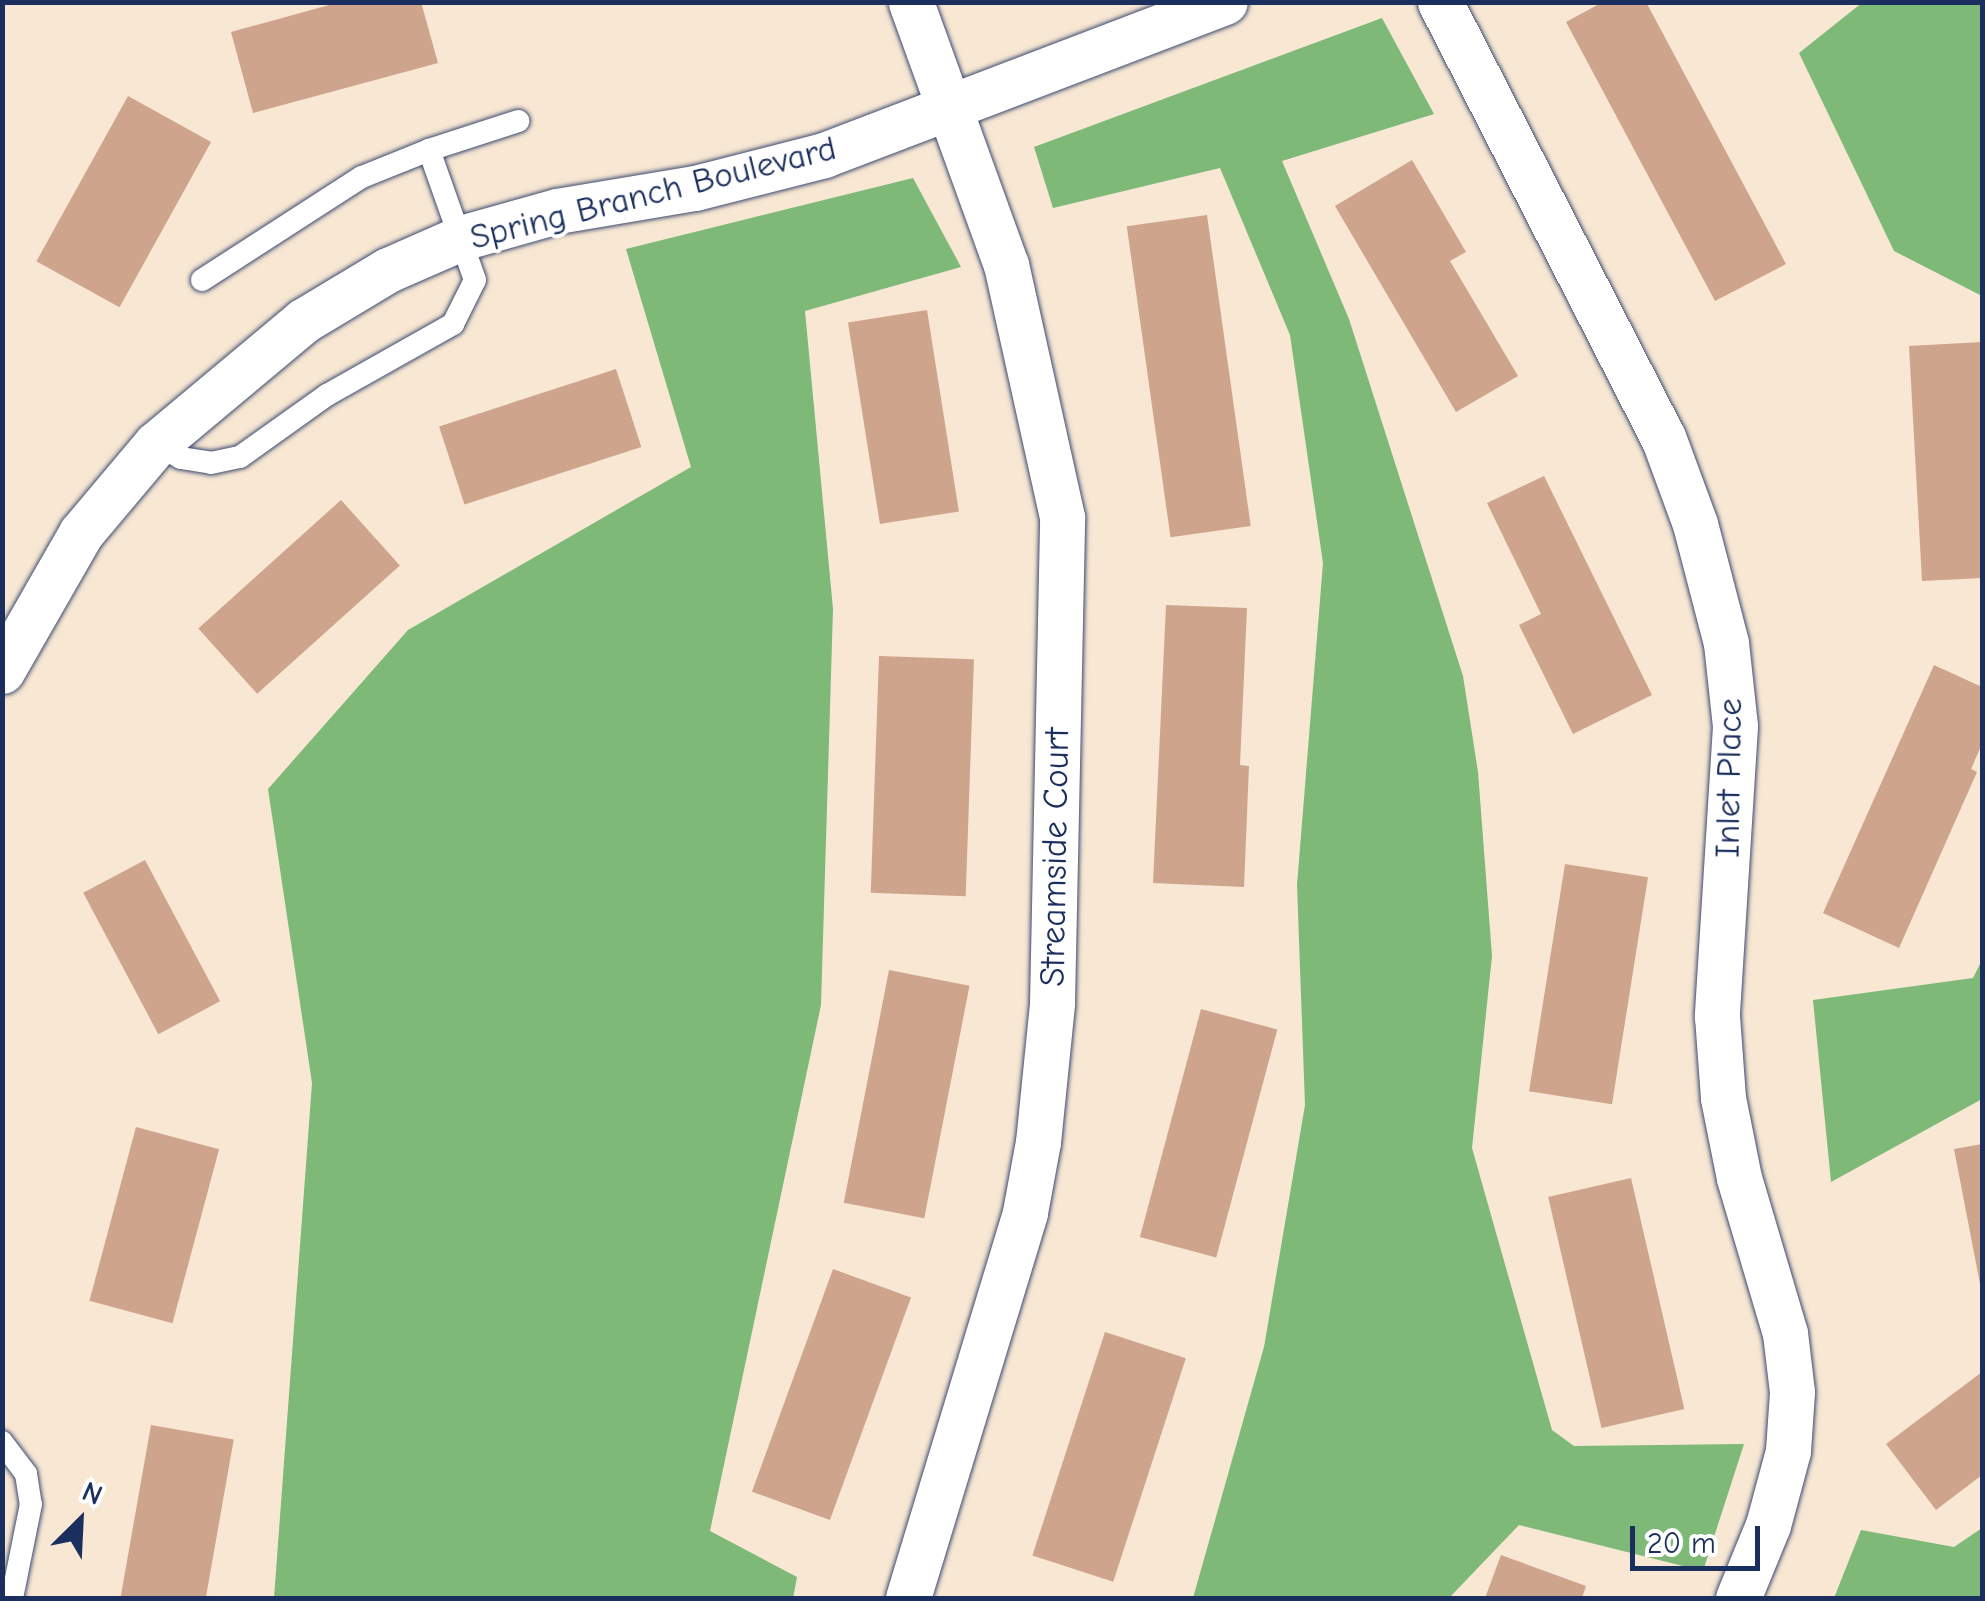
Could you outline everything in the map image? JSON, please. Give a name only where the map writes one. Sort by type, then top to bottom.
[{"type":"street","name":"Streamside Court","points":[[908,1598],[1025,1212],[1052,1003],[1062,517],[1011,284],[954,110],[911,2]]},
{"type":"street","name":"Spring Branch Boulevard","points":[[2,671],[19,593],[81,533],[156,444],[303,320],[388,270],[461,238],[557,211],[694,188],[824,155],[954,110],[1225,2]]},
{"type":"street","name":"Inlet Place","points":[[1440,2],[1663,437],[1695,524],[1726,643],[1736,726],[1717,1016],[1723,1098],[1739,1178],[1785,1333],[1792,1392],[1788,1451],[1768,1524],[1738,1598]]},
{"type":"lane","points":[[202,280],[362,178],[518,121]]},
{"type":"lane","points":[[156,444],[181,458],[211,463],[240,457],[327,395],[453,324],[476,280],[430,150]]},
{"type":"lane","points":[[2,1442],[26,1474],[31,1504],[12,1598]]},
{"type":"green space","points":[[1863,2],[1982,3],[1982,296],[1894,251],[1799,53]]},
{"type":"green space","points":[[1382,18],[1434,114],[1282,161],[1349,319],[1463,676],[1478,772],[1492,956],[1472,1148],[1552,1430],[1574,1446],[1744,1444],[1703,1571],[1519,1525],[1449,1598],[1193,1598],[1264,1347],[1305,1105],[1297,885],[1323,563],[1290,335],[1220,168],[1053,208],[1034,147]]},
{"type":"green space","points":[[913,178],[961,267],[805,311],[833,609],[821,1005],[710,1531],[797,1577],[793,1598],[274,1598],[312,1083],[268,789],[408,630],[691,467],[626,249]]},
{"type":"green space","points":[[1982,960],[1982,1099],[1831,1182],[1813,1000],[1973,978]]},
{"type":"green space","points":[[1982,1528],[1982,1598],[1834,1598],[1861,1530],[1954,1547]]},
{"type":"building","points":[[340,2],[421,2],[438,63],[253,113],[231,32]]},
{"type":"building","points":[[1603,2],[1646,2],[1786,264],[1715,301],[1566,22]]},
{"type":"building","points":[[128,96],[211,142],[119,307],[36,261]]},
{"type":"building","points":[[1412,160],[1466,252],[1450,261],[1518,376],[1456,412],[1335,206]]},
{"type":"building","points":[[1207,215],[1251,526],[1170,537],[1127,226]]},
{"type":"building","points":[[927,310],[959,511],[880,524],[848,323]]},
{"type":"building","points":[[1982,342],[1982,578],[1922,581],[1909,346]]},
{"type":"building","points":[[616,369],[641,447],[464,504],[439,426]]},
{"type":"building","points":[[1544,476],[1652,695],[1573,734],[1519,625],[1541,614],[1487,503]]},
{"type":"building","points":[[341,500],[400,565],[257,694],[198,628]]},
{"type":"building","points":[[1166,605],[1247,608],[1240,765],[1249,766],[1244,887],[1153,883]]},
{"type":"building","points":[[879,656],[974,659],[966,896],[871,893]]},
{"type":"building","points":[[1934,665],[1982,687],[1982,744],[1971,769],[1977,772],[1899,948],[1823,913]]},
{"type":"building","points":[[145,860],[220,1001],[158,1034],[83,893]]},
{"type":"building","points":[[1565,864],[1648,877],[1612,1104],[1529,1091]]},
{"type":"building","points":[[889,970],[969,986],[924,1218],[844,1203]]},
{"type":"building","points":[[1201,1009],[1277,1029],[1216,1257],[1140,1237]]},
{"type":"building","points":[[136,1127],[219,1149],[172,1323],[89,1301]]},
{"type":"building","points":[[1982,1144],[1982,1289],[1981,1289],[1954,1149]]},
{"type":"building","points":[[1631,1178],[1684,1409],[1601,1428],[1548,1197]]},
{"type":"building","points":[[833,1269],[911,1297],[830,1520],[752,1492]]},
{"type":"building","points":[[1105,1332],[1186,1358],[1113,1582],[1032,1555]]},
{"type":"building","points":[[1982,1372],[1982,1475],[1936,1510],[1886,1444]]},
{"type":"building","points":[[151,1425],[234,1440],[206,1598],[120,1598]]},
{"type":"building","points":[[1501,1555],[1586,1586],[1582,1598],[1485,1598]]}]
